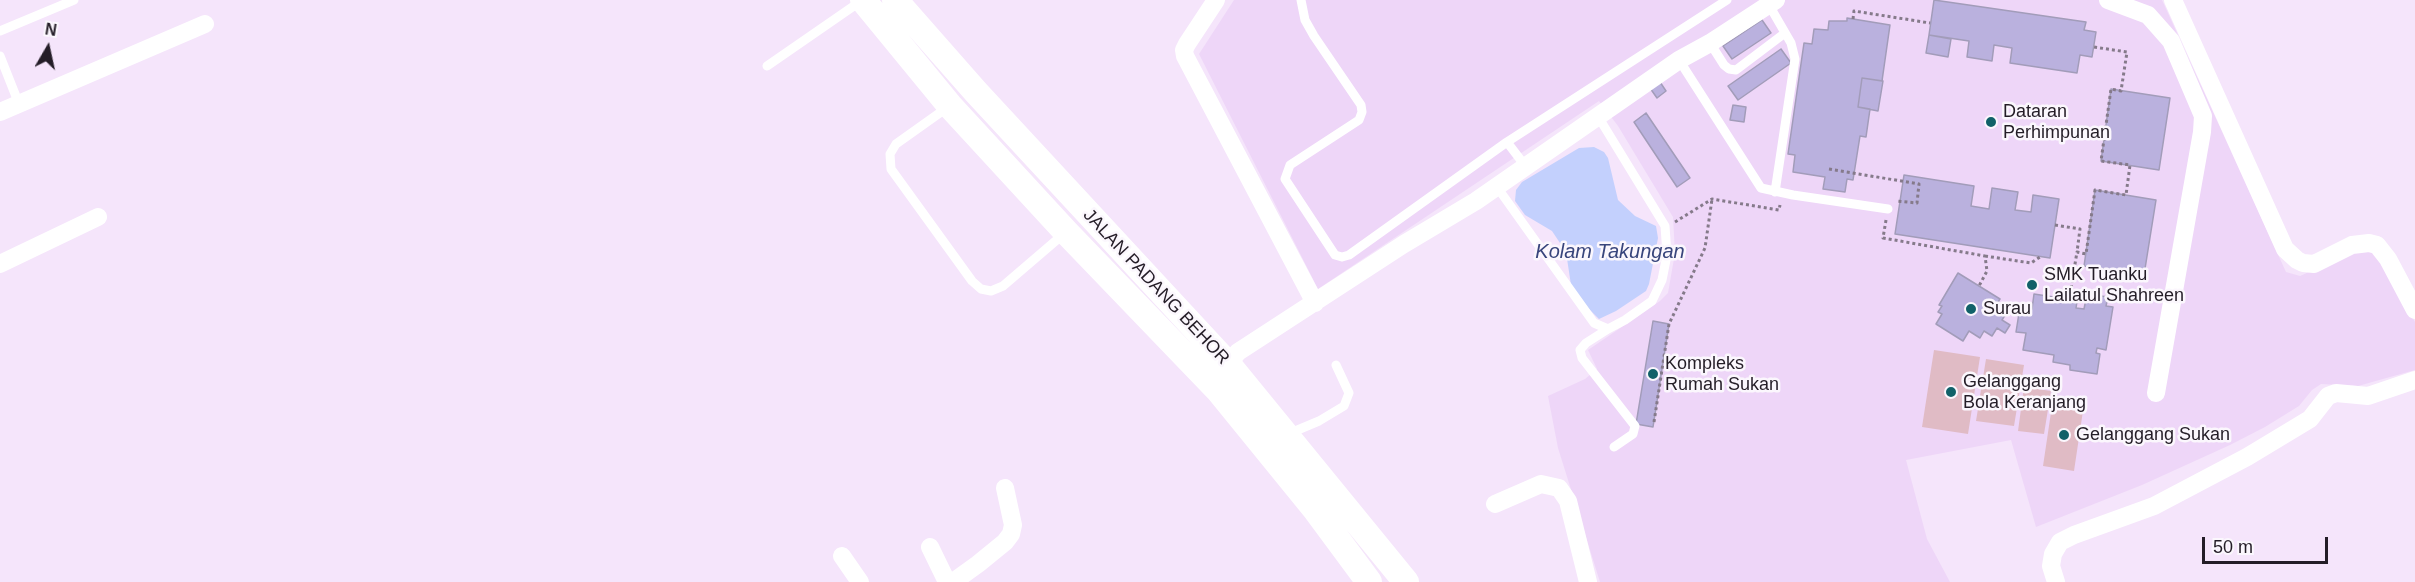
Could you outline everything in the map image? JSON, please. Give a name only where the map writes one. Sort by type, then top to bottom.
[{"type":"main road","name":"JALAN PADANG BEHOR","points":[[863,0],[950,106],[1066,232],[1219,391],[1315,509],[1369,582]]},
{"type":"main road","name":"JALAN PADANG BEHOR","points":[[895,0],[976,92],[1228,364],[1406,582]]},
{"type":"main road","points":[[1219,391],[1218,378],[1228,364]]},
{"type":"street","points":[[1216,0],[1187,44],[1185,56],[1315,303]]},
{"type":"street","points":[[2108,0],[2148,15],[2171,41],[2203,116],[2201,143],[2156,393]]},
{"type":"street","points":[[2173,0],[2285,249],[2296,260],[2314,264],[2352,245],[2369,243],[2377,245],[2388,259],[2415,310]]},
{"type":"street","points":[[1228,364],[1238,352],[1404,244],[1497,187],[1679,60],[1710,43],[1772,2]]},
{"type":"street","points":[[0,112],[205,24]]},
{"type":"street","points":[[0,264],[98,217]]},
{"type":"street","points":[[2056,582],[2051,566],[2053,554],[2060,542],[2154,506],[2247,457],[2310,420],[2328,396],[2336,393],[2368,396],[2415,380]]},
{"type":"street","points":[[1495,504],[1541,484],[1559,488],[1568,501],[1588,582]]},
{"type":"street","points":[[953,582],[1005,542],[1011,534],[1013,525],[1005,488]]},
{"type":"street","points":[[930,547],[947,582]]},
{"type":"street","points":[[842,556],[860,582]]},
{"type":"lane","points":[[0,31],[74,0]]},
{"type":"lane","points":[[768,66],[863,0]]},
{"type":"lane","points":[[1301,0],[1305,20],[1361,105],[1362,112],[1359,120],[1290,165],[1285,179],[1335,255],[1342,257],[1349,255],[1508,142],[1727,0]]},
{"type":"lane","points":[[1772,2],[1791,43],[1796,68],[1775,192]]},
{"type":"lane","points":[[1710,43],[1724,65],[1736,70],[1785,33]]},
{"type":"lane","points":[[0,56],[19,104]]},
{"type":"lane","points":[[1679,60],[1761,188],[1888,209]]},
{"type":"lane","points":[[950,106],[896,144],[890,154],[891,169],[972,281],[981,289],[991,291],[1003,286],[1066,232]]},
{"type":"lane","points":[[1599,118],[1665,226],[1667,255],[1662,280],[1652,301],[1586,343],[1580,350],[1582,358],[1635,426],[1633,434],[1614,447]]},
{"type":"lane","points":[[1508,142],[1526,166]]},
{"type":"lane","points":[[1497,187],[1594,323],[1608,329]]},
{"type":"lane","points":[[1286,435],[1319,421],[1344,406],[1349,393],[1336,365]]},
{"type":"path","points":[[1853,19],[1854,11],[1930,23]]},
{"type":"path","points":[[2077,252],[2086,254],[2096,190],[2126,195],[2130,165],[2101,161],[2111,90],[2121,91],[2127,52],[2094,47]]},
{"type":"path","points":[[1829,169],[1919,184],[1917,203],[1889,200],[1883,238],[2031,263],[2040,257]]},
{"type":"path","points":[[1654,422],[1669,324],[1705,248],[1712,199]]},
{"type":"path","points":[[2055,225],[2080,229],[2070,294]]},
{"type":"path","points":[[1979,286],[1987,271],[1985,256]]},
{"type":"shaded area","name":"SMK Tuanku Lailatul Shahreen","points":[[1234,0],[2162,0],[2286,272],[2300,276],[2367,246],[2380,259],[2415,322],[2415,370],[2358,386],[2321,384],[2312,390],[2299,406],[2230,445],[2142,485],[2036,527],[2011,440],[1906,460],[1927,539],[1950,582],[1600,582],[1558,448],[1548,396],[1585,379],[1597,369],[1588,350],[1660,301],[1668,293],[1675,253],[1673,217],[1618,126],[1599,101],[1318,289],[1199,54]]},
{"type":"shaded area","name":"Gelanggang Bola Keranjang","points":[[1934,350],[1980,357],[1968,434],[1922,427]]},
{"type":"shaded area","points":[[1986,359],[2024,365],[2014,426],[1976,421]]},
{"type":"shaded area","points":[[2024,387],[2051,391],[2044,434],[2018,431]]},
{"type":"shaded area","name":"Gelanggang Sukan","points":[[2053,399],[2084,404],[2074,471],[2043,466]]},
{"type":"water","name":"Kolam Takungan","points":[[1594,147],[1604,152],[1608,158],[1618,200],[1635,216],[1656,226],[1658,238],[1646,291],[1616,311],[1599,319],[1571,285],[1566,252],[1552,231],[1525,215],[1515,201],[1516,190],[1522,182],[1579,148]]},
{"type":"building","points":[[1934,0],[2086,22],[2084,30],[2096,32],[2092,57],[2080,55],[2077,73],[2010,63],[2012,48],[1994,45],[1992,61],[1967,57],[1969,41],[1929,35]]},
{"type":"building","points":[[1847,18],[1890,25],[1882,81],[1862,78],[1858,107],[1870,109],[1866,137],[1860,136],[1853,180],[1847,179],[1845,192],[1823,189],[1825,177],[1793,172],[1795,155],[1788,154],[1804,43],[1812,44],[1814,29],[1828,30],[1829,21],[1847,21]]},
{"type":"building","points":[[1762,20],[1771,33],[1732,59],[1723,46]]},
{"type":"building","points":[[1929,35],[1951,39],[1948,57],[1926,53]]},
{"type":"building","points":[[1781,49],[1791,63],[1738,100],[1728,86]]},
{"type":"building","points":[[1862,78],[1883,81],[1878,111],[1858,107]]},
{"type":"building","points":[[1660,82],[1666,91],[1657,98],[1650,88]]},
{"type":"building","points":[[2111,89],[2170,98],[2159,170],[2101,161]]},
{"type":"building","points":[[1733,105],[1746,107],[1744,122],[1730,120]]},
{"type":"building","points":[[1646,113],[1690,178],[1677,187],[1634,122]]},
{"type":"building","points":[[1904,175],[1974,186],[1971,206],[1989,209],[1992,188],[2018,192],[2015,210],[2031,212],[2033,195],[2059,199],[2050,258],[1895,234]]},
{"type":"building","points":[[2095,190],[2156,200],[2144,275],[2084,266]]},
{"type":"building","name":"Surau","points":[[1958,273],[2000,299],[1996,305],[2007,312],[2002,320],[2010,325],[2005,333],[1997,328],[1992,336],[1984,331],[1980,338],[1969,331],[1963,341],[1936,324],[1942,314],[1938,312],[1942,306],[1939,305]]},
{"type":"building","points":[[2034,294],[2067,299],[2068,294],[2078,295],[2076,308],[2084,309],[2087,294],[2108,297],[2106,306],[2113,307],[2106,350],[2097,348],[2096,353],[2100,354],[2097,374],[2070,370],[2070,365],[2053,362],[2054,355],[2023,350],[2026,333],[2016,332],[2020,307],[2032,309]]},
{"type":"building","name":"Kompleks Rumah Sukan","points":[[1653,321],[1669,324],[1653,427],[1636,424]]},
{"type":"place","name":"Dataran Perhimpunan","points":[[1991,122]]},
{"type":"place","name":"SMK Tuanku Lailatul Shahreen","points":[[2032,285]]},
{"type":"place","name":"Surau","points":[[1971,309]]},
{"type":"place","name":"Kompleks Rumah Sukan","points":[[1653,374]]},
{"type":"place","name":"Gelanggang Bola Keranjang","points":[[1951,392]]},
{"type":"place","name":"Gelanggang Sukan","points":[[2064,435]]}]
